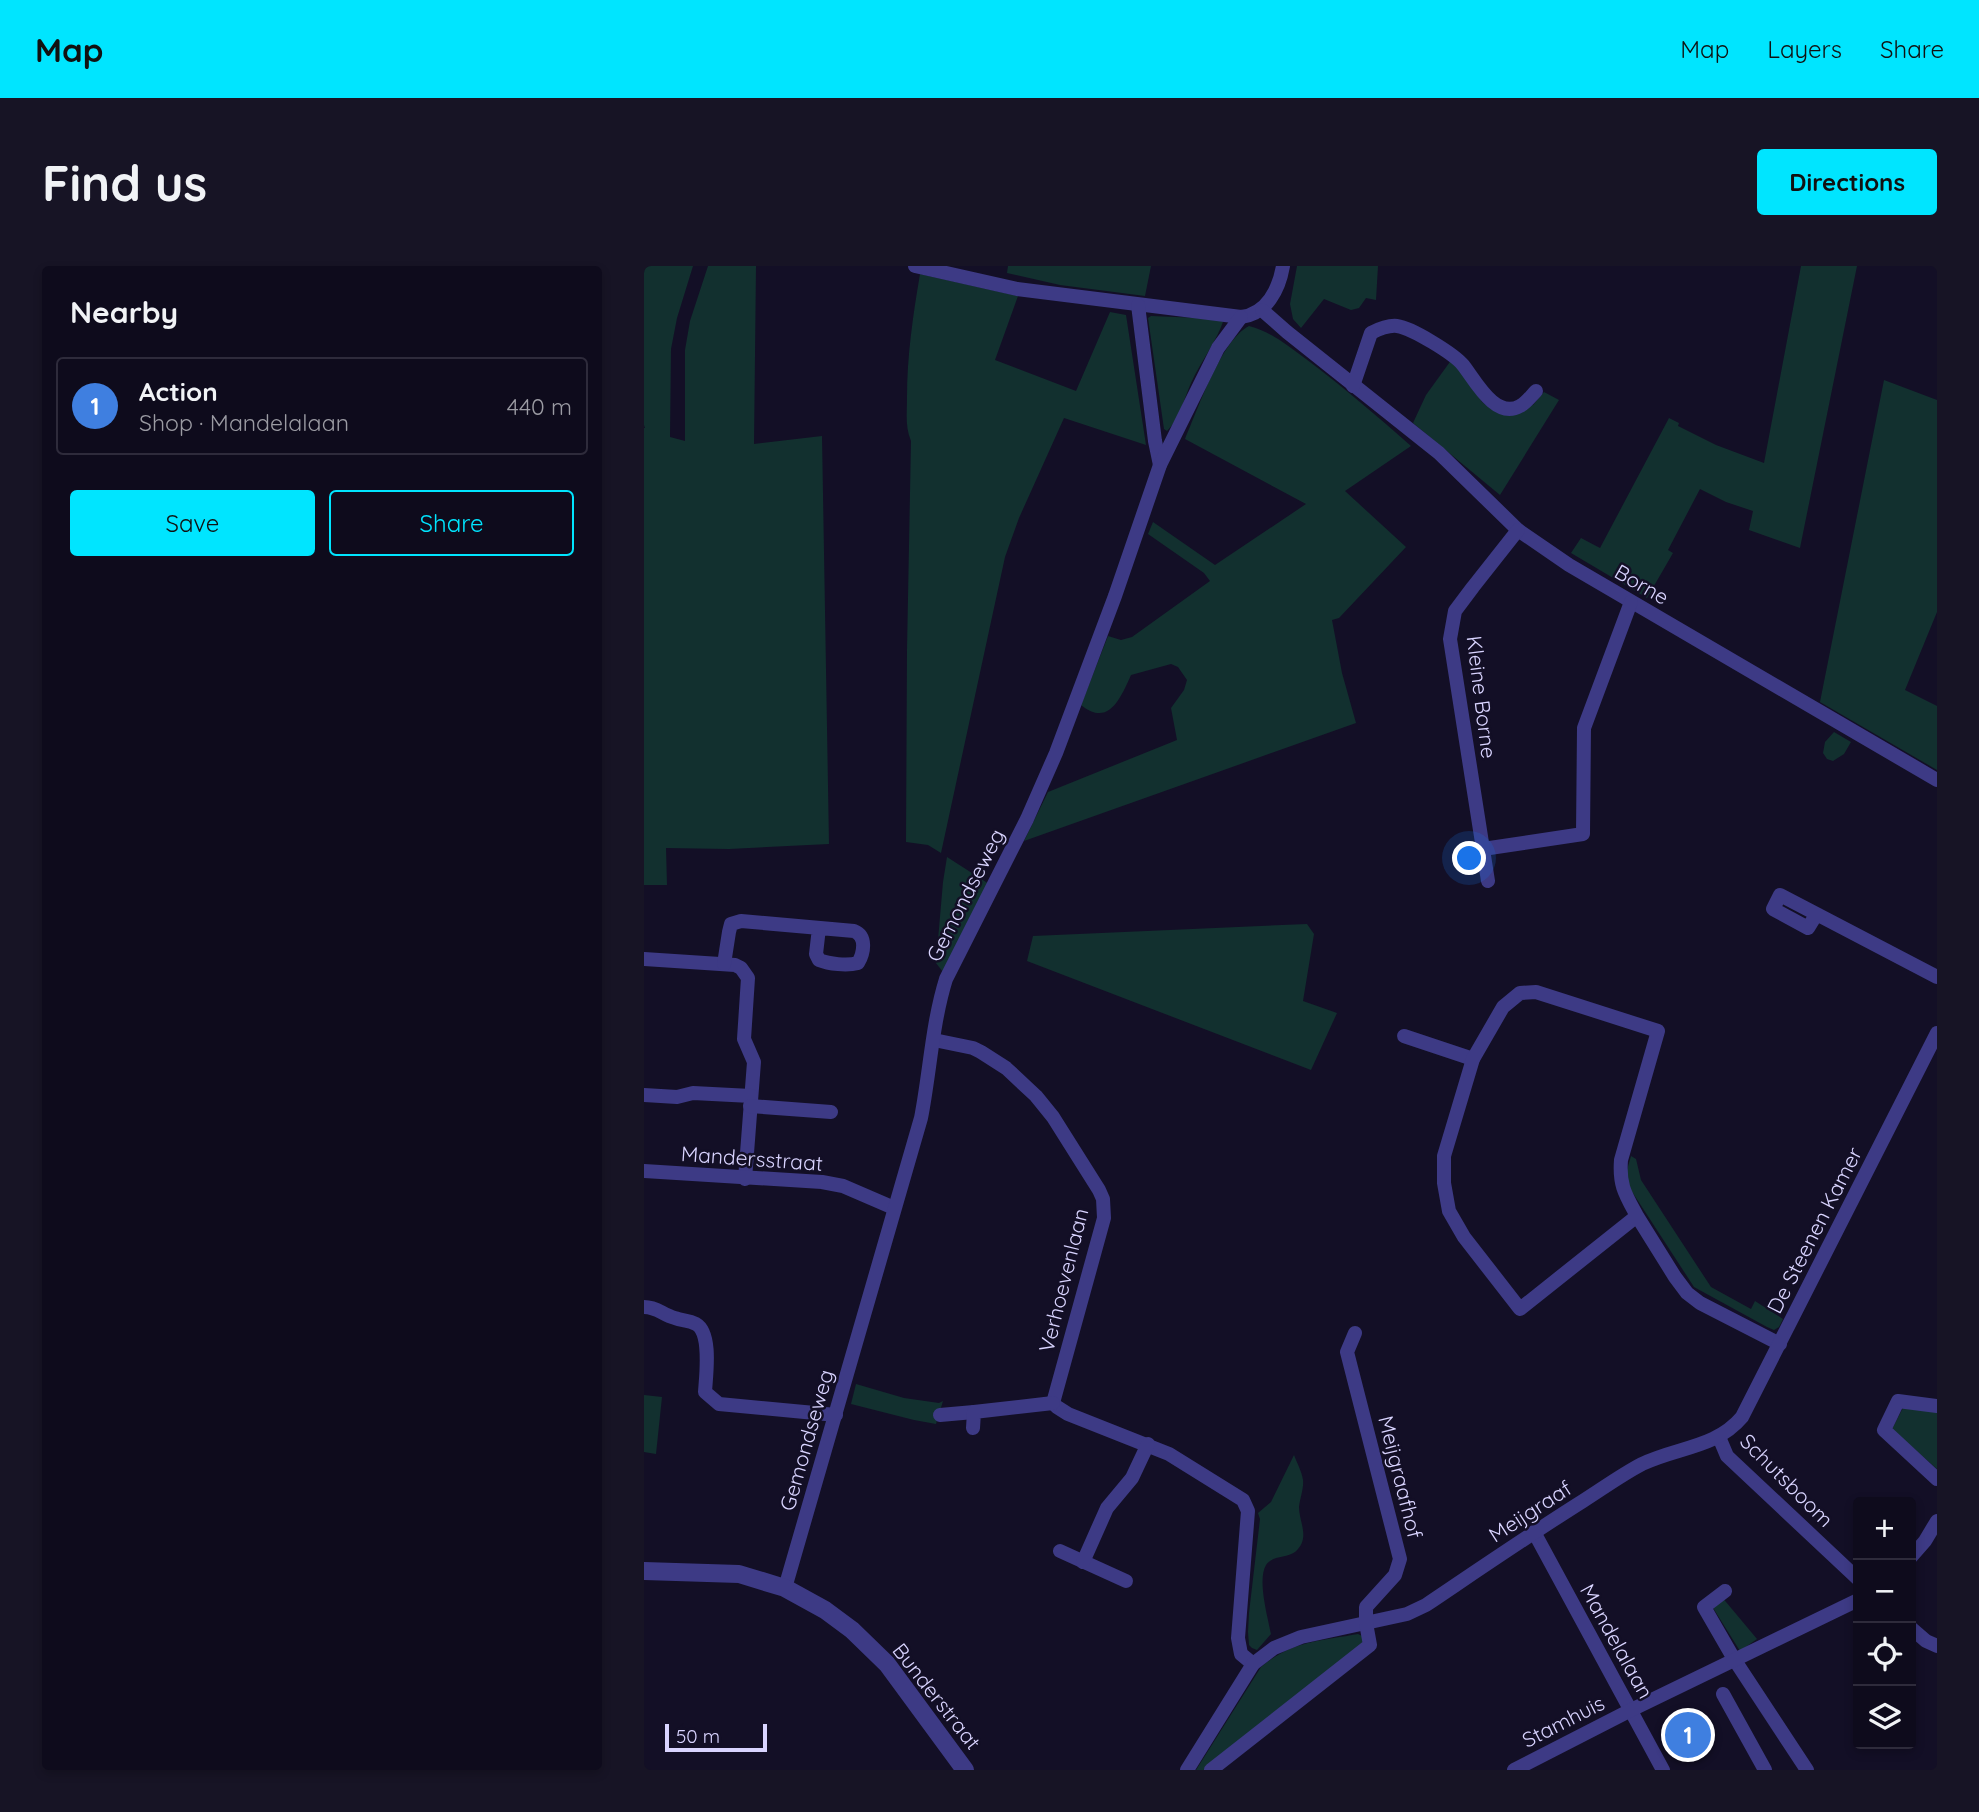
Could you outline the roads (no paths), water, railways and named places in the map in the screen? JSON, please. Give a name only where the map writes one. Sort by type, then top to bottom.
[{"type":"street","points":[[915,266],[1017,289],[1241,317],[1262,310],[1279,283],[1283,266]]},
{"type":"street","points":[[1138,305],[1160,465]]},
{"type":"street","name":"Borne","points":[[1262,310],[1439,453],[1518,530],[1631,603],[1937,780]]},
{"type":"street","name":"Gemondseweg","points":[[785,1588],[921,1118],[940,997],[946,979],[1027,819],[1056,752],[1115,596],[1160,465],[1218,348],[1241,317]]},
{"type":"street","points":[[1353,386],[1371,333],[1382,328],[1399,326],[1424,337],[1461,362],[1480,392],[1493,402],[1508,408],[1519,407],[1536,391]]},
{"type":"street","name":"Kleine Borne","points":[[1488,881],[1450,639],[1455,611],[1518,530]]},
{"type":"street","points":[[1483,849],[1583,834],[1584,728],[1631,603]]},
{"type":"street","points":[[1816,915],[1937,977]]},
{"type":"street","points":[[724,964],[732,924],[741,921],[819,928]]},
{"type":"street","points":[[644,959],[735,965],[741,968],[748,978],[744,1039],[754,1062],[745,1179]]},
{"type":"street","points":[[1637,1216],[1520,1310],[1464,1237],[1449,1211],[1444,1183],[1444,1156],[1473,1059],[1503,1007],[1520,993],[1536,992],[1658,1031],[1621,1160],[1620,1177],[1625,1194],[1675,1278],[1687,1293],[1700,1303],[1780,1344]]},
{"type":"street","name":"De Steenen Kamer","points":[[1719,1437],[1733,1428],[1742,1417],[1937,1033]]},
{"type":"street","points":[[1404,1036],[1473,1059]]},
{"type":"street","name":"Verhoevenlaan","points":[[934,1040],[981,1052],[1006,1068],[1036,1096],[1053,1117],[1103,1199],[1104,1218],[1053,1403]]},
{"type":"street","points":[[644,1095],[677,1097],[692,1093],[831,1112]]},
{"type":"street","name":"Mandersstraat","points":[[644,1171],[822,1182],[843,1186],[894,1208]]},
{"type":"street","points":[[644,1307],[654,1307],[674,1318],[686,1319],[699,1325],[705,1333],[705,1392],[719,1404],[836,1415]]},
{"type":"street","name":"Meijgraafhof","points":[[1355,1333],[1347,1352],[1400,1559],[1395,1575],[1366,1607],[1366,1623]]},
{"type":"street","points":[[1937,1406],[1899,1401],[1884,1430],[1937,1479]]},
{"type":"street","points":[[940,1415],[1053,1403],[1056,1408],[1068,1414],[1148,1444],[1189,1465],[1239,1496],[1248,1511],[1238,1638],[1241,1654],[1253,1664]]},
{"type":"street","points":[[973,1428],[974,1412]]},
{"type":"street","name":"Meijgraaf","points":[[1187,1770],[1253,1664],[1274,1648],[1287,1641],[1407,1614],[1426,1605],[1534,1532],[1641,1465],[1719,1437]]},
{"type":"street","name":"Schutsboom","points":[[1719,1437],[1727,1456],[1853,1574]]},
{"type":"street","points":[[1083,1562],[1107,1508],[1132,1478],[1148,1444]]},
{"type":"street","points":[[1916,1551],[1937,1521]]},
{"type":"street","name":"Mandelalaan","points":[[1534,1532],[1662,1770]]},
{"type":"street","points":[[1059,1551],[1126,1581]]},
{"type":"street","name":"Bunderstraat","points":[[644,1571],[739,1574],[785,1588],[825,1611],[852,1630],[887,1664],[965,1770]]},
{"type":"street","points":[[1725,1591],[1704,1607],[1734,1659],[1807,1770]]},
{"type":"street","name":"Stamhuis","points":[[1514,1770],[1853,1602]]},
{"type":"street","points":[[1211,1770],[1364,1651],[1370,1645],[1366,1623]]},
{"type":"street","points":[[1916,1632],[1937,1646]]},
{"type":"street","points":[[1723,1694],[1765,1770]]},
{"type":"place","name":"Action","points":[[1688,1735]]}]
